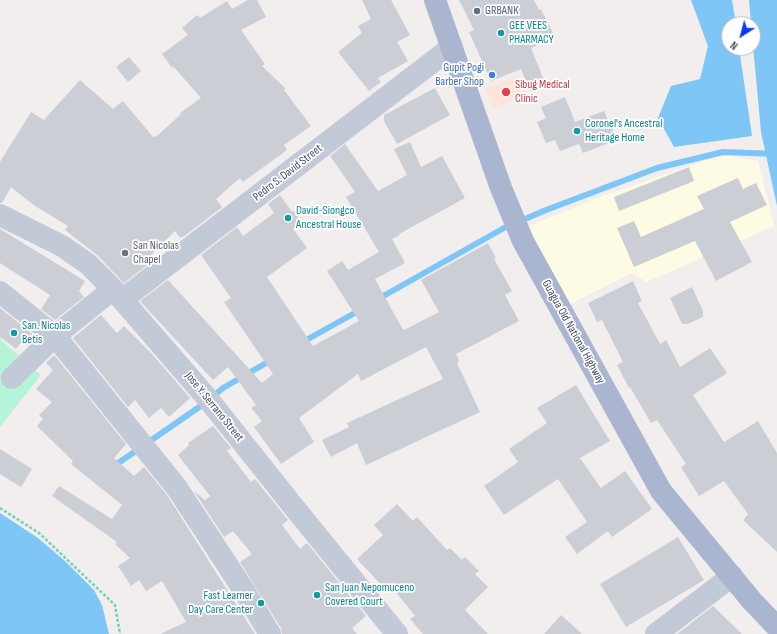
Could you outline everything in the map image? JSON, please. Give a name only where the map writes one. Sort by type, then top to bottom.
[{"type":"main road","name":"Guagua Old National Highway","points":[[435,0],[502,188],[523,241],[661,491],[777,627]]},
{"type":"street","name":"Pedro S. David Street","points":[[12,378],[55,336],[118,294],[452,47]]},
{"type":"street","name":"Jose Y. Serrano Street","points":[[0,215],[62,246],[88,264],[118,294],[208,399],[288,501],[397,634]]},
{"type":"street","points":[[0,292],[55,336],[177,488],[245,592],[270,634]]},
{"type":"street","points":[[656,634],[732,576]]},
{"type":"path","points":[[0,508],[39,533],[115,605],[120,634]]},
{"type":"shaded area","name":"Sibug Medical Clinic","points":[[519,75],[527,95],[493,108],[485,89]]},
{"type":"shaded area","points":[[722,155],[758,161],[774,226],[647,282],[632,273],[568,305],[550,274],[529,226],[605,195]]},
{"type":"green space","points":[[0,339],[41,375],[0,427]]},
{"type":"water","points":[[691,0],[732,0],[735,16],[721,16],[721,56],[740,56],[752,136],[674,147],[658,118],[671,86],[700,79],[708,46]]},
{"type":"water","points":[[749,0],[777,0],[777,206],[761,132],[754,56],[761,56],[761,16],[750,16]]},
{"type":"water","points":[[0,513],[38,538],[65,561],[94,590],[102,605],[109,634],[0,634]]},
{"type":"building","points":[[248,0],[257,0],[266,17],[241,30],[265,64],[262,66],[286,89],[284,90],[311,126],[284,145],[287,150],[243,182],[240,178],[216,199],[222,207],[186,235],[180,238],[175,231],[148,258],[151,262],[124,283],[97,255],[65,230],[68,226],[35,206],[11,187],[2,203],[0,203],[0,162],[31,112],[44,120],[80,80],[113,109],[123,101],[153,137],[157,136],[181,114],[180,113],[201,98],[173,66],[172,68],[162,54],[188,35],[182,28],[197,15],[200,18],[227,1],[232,9]]},
{"type":"building","points":[[362,0],[391,0],[410,35],[397,42],[408,61],[378,78],[381,82],[369,91],[338,52],[362,33],[358,26],[371,19]]},
{"type":"building","points":[[459,0],[534,0],[539,10],[541,9],[555,37],[531,48],[546,85],[530,91],[521,69],[491,81],[469,32],[474,30]]},
{"type":"building","points":[[129,57],[141,71],[128,82],[116,67]]},
{"type":"building","points":[[435,88],[450,115],[397,144],[384,121],[384,115]]},
{"type":"building","name":"Coronel's Ancestral Heritage Home","points":[[565,97],[575,122],[604,111],[617,140],[583,153],[579,144],[560,151],[555,140],[546,143],[537,122],[546,118],[541,107]]},
{"type":"building","points":[[410,142],[421,167],[442,156],[465,198],[392,239],[405,263],[375,279],[402,328],[404,330],[439,312],[421,280],[488,243],[496,258],[494,259],[512,291],[505,295],[519,321],[456,354],[459,361],[457,363],[480,412],[366,465],[357,443],[331,457],[322,440],[349,427],[347,423],[443,379],[426,347],[361,381],[358,374],[299,418],[314,442],[281,464],[254,427],[262,421],[251,408],[256,405],[228,367],[213,380],[140,301],[168,280],[262,383],[273,374],[224,302],[231,298],[201,255],[237,227],[243,236],[274,213],[268,204],[280,195],[302,223],[293,229],[307,248],[267,277],[313,346],[359,321],[327,271],[342,261],[348,270],[379,252],[346,197],[355,192],[330,156],[345,144],[378,191],[407,175],[394,149]]},
{"type":"building","points":[[689,167],[694,181],[619,211],[614,197]]},
{"type":"building","points":[[738,178],[743,189],[756,183],[767,205],[730,222],[752,262],[716,281],[695,241],[634,267],[617,228],[634,221],[641,237],[704,209],[697,196]]},
{"type":"building","points":[[0,229],[85,281],[79,291],[84,297],[55,320],[41,309],[50,295],[0,263]]},
{"type":"building","points":[[633,281],[642,301],[638,303],[660,344],[666,340],[680,367],[710,348],[727,373],[693,395],[724,442],[758,421],[777,453],[777,552],[743,520],[748,514],[724,481],[699,496],[681,467],[686,464],[657,420],[651,423],[630,387],[629,388],[617,365],[623,362],[602,320],[597,322],[588,303]]},
{"type":"building","points":[[692,287],[703,311],[703,317],[688,324],[682,324],[670,298]]},
{"type":"building","name":"San. Nicolas Betis","points":[[0,308],[36,337],[28,345],[23,340],[16,349],[0,337]]},
{"type":"building","points":[[101,315],[117,333],[124,326],[152,354],[190,398],[169,417],[161,408],[149,418],[135,400],[128,407],[73,338]]},
{"type":"building","points":[[54,355],[126,444],[114,458],[134,476],[144,467],[167,495],[255,634],[160,634],[186,622],[162,581],[146,591],[139,580],[131,586],[118,566],[130,558],[115,544],[117,542],[52,496],[59,486],[112,519],[122,505],[71,464],[73,461],[37,426],[43,419],[39,415],[52,402],[36,389],[53,370],[46,363]]},
{"type":"building","points":[[576,385],[610,441],[580,458],[601,488],[625,471],[652,509],[612,537],[608,531],[577,554],[565,537],[587,522],[558,479],[504,515],[484,486],[518,462],[509,449],[547,423],[537,408]]},
{"type":"building","points":[[213,426],[231,448],[227,451],[251,482],[255,479],[288,520],[282,525],[300,549],[307,543],[366,616],[352,628],[357,634],[282,634],[281,628],[240,562],[252,554],[233,531],[224,537],[194,491],[205,500],[210,496],[178,455],[189,445],[188,443]]},
{"type":"building","points":[[0,449],[32,469],[21,487],[0,474]]},
{"type":"building","points":[[397,504],[413,521],[417,517],[447,550],[450,548],[462,560],[465,557],[479,571],[475,574],[488,587],[465,610],[488,634],[423,634],[410,619],[415,616],[391,586],[386,590],[357,559],[383,535],[374,525]]},
{"type":"building","points":[[678,537],[704,580],[626,627],[600,584]]},
{"type":"building","points":[[713,606],[742,634],[677,634]]},
{"type":"building","points":[[561,615],[582,634],[544,634]]},
{"type":"waterway","points":[[378,299],[504,228],[546,210],[657,168],[723,152],[777,154]]},
{"type":"waterway","points":[[301,343],[360,310]]},
{"type":"waterway","points":[[211,398],[223,388],[273,359]]},
{"type":"waterway","points":[[114,466],[205,403]]},
{"type":"place","name":"GRBANK","points":[[477,11]]},
{"type":"place","name":"GEE VEES PHARMACY","points":[[501,33]]},
{"type":"place","name":"Gupit Pogi Barber Shop","points":[[492,75]]},
{"type":"place","name":"Sibug Medical Clinic","points":[[506,92]]},
{"type":"place","name":"Coronel's Ancestral Heritage Home","points":[[577,131]]},
{"type":"place","name":"David-Siongco Ancestral House","points":[[288,218]]},
{"type":"place","name":"San Nicolas Chapel","points":[[125,253]]},
{"type":"place","name":"San. Nicolas Betis","points":[[14,333]]},
{"type":"place","name":"San Juan Nepomuceno Covered Court","points":[[317,595]]},
{"type":"place","name":"Fast Learner Day Care Center","points":[[261,603]]}]
